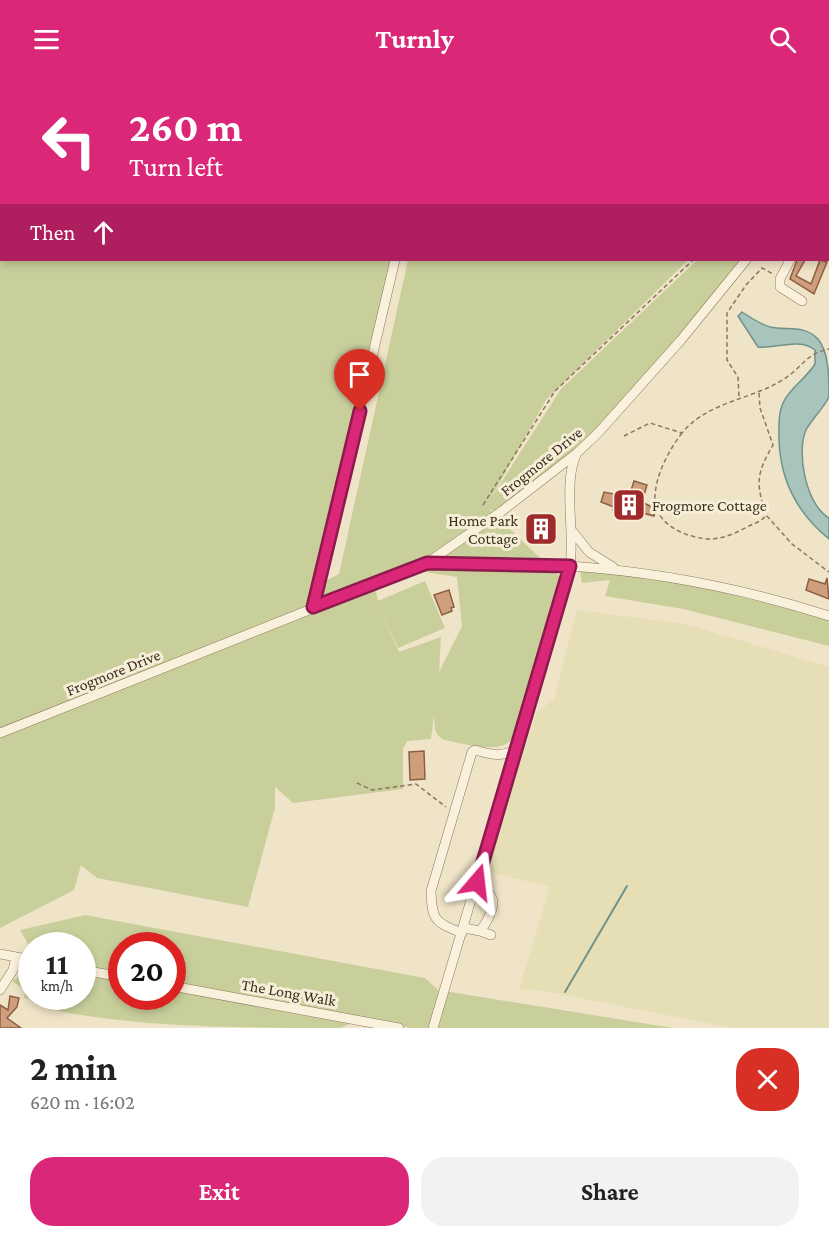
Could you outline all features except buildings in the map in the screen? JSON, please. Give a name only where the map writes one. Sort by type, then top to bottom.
[{"type":"lane","points":[[313,607],[395,261]]},
{"type":"lane","name":"Frogmore Drive","points":[[0,733],[427,563],[502,511],[578,453],[651,375],[745,261]]},
{"type":"lane","points":[[789,261],[780,279],[780,287],[802,302]]},
{"type":"lane","points":[[434,1028],[570,566],[573,532],[570,492],[573,462],[578,453]]},
{"type":"lane","points":[[573,532],[589,552],[618,569]]},
{"type":"lane","points":[[427,563],[618,569],[719,586],[829,616]]},
{"type":"lane","points":[[491,935],[439,924],[432,912],[431,891],[474,751],[507,755],[518,748]]},
{"type":"lane","points":[[477,882],[490,894],[493,901],[485,926],[480,931]]},
{"type":"lane","points":[[0,954],[16,957],[13,970],[2,988]]},
{"type":"lane","name":"The Long Walk","points":[[186,989],[399,1028]]},
{"type":"path","points":[[483,505],[555,391],[692,261]]},
{"type":"path","points":[[739,397],[738,376],[727,360],[726,321],[729,308],[762,268],[780,279]]},
{"type":"path","points":[[766,514],[761,521],[737,532],[713,539],[683,533],[668,524],[659,513],[655,496],[667,455],[682,433],[711,410],[739,397],[759,393],[783,380],[814,353],[829,349]]},
{"type":"path","points":[[759,393],[760,408],[773,445],[760,469],[759,484],[766,514],[792,544],[829,572]]},
{"type":"path","points":[[624,436],[650,423],[682,433]]},
{"type":"path","points":[[357,783],[372,790],[416,784],[454,813]]},
{"type":"shaded area","points":[[577,610],[686,624],[829,667],[829,1028],[733,1028],[543,991],[519,989],[550,887],[485,871],[537,712],[554,699]]},
{"type":"green space","points":[[0,261],[391,261],[329,527],[310,589],[339,574],[408,261],[687,261],[546,400],[490,500],[561,389],[696,261],[740,261],[714,296],[606,420],[568,455],[495,512],[488,508],[559,576],[513,738],[507,743],[490,747],[444,740],[436,732],[434,715],[431,739],[407,741],[403,749],[403,789],[293,803],[275,787],[275,808],[248,907],[97,878],[81,865],[74,890],[0,928]],"holes":[[[413,570],[457,577],[462,626],[439,672],[441,637],[399,652],[377,602],[398,648],[445,628],[425,581],[378,601],[375,586]]]},
{"type":"green space","points":[[580,571],[658,576],[829,619],[829,646],[683,609],[605,596],[610,580],[582,583]]},
{"type":"green space","points":[[85,915],[177,932],[108,932],[108,970],[96,968],[96,932],[21,932],[20,930]]},
{"type":"green space","points":[[186,934],[425,978],[438,990],[673,1028],[411,1028],[186,985]]},
{"type":"green space","points":[[96,976],[108,979],[108,1010],[186,1010],[186,993],[350,1024],[340,1028],[230,1027],[118,1020],[53,1010],[96,1010]]},
{"type":"green space","points":[[18,977],[18,985],[12,981]]},
{"type":"water","points":[[742,312],[770,327],[807,331],[822,344],[828,366],[829,396],[806,430],[802,451],[809,490],[814,502],[829,518],[829,539],[808,518],[792,495],[780,454],[781,407],[786,397],[815,364],[815,350],[802,344],[758,347],[738,316]]},
{"type":"waterway","points":[[565,992],[627,886]]},
{"type":"place","name":"Frogmore Cottage","points":[[629,505]]},
{"type":"place","name":"Home Park Cottage","points":[[541,529]]},
{"type":"route","points":[[360,411],[313,607],[427,563],[570,566],[477,882]]}]
